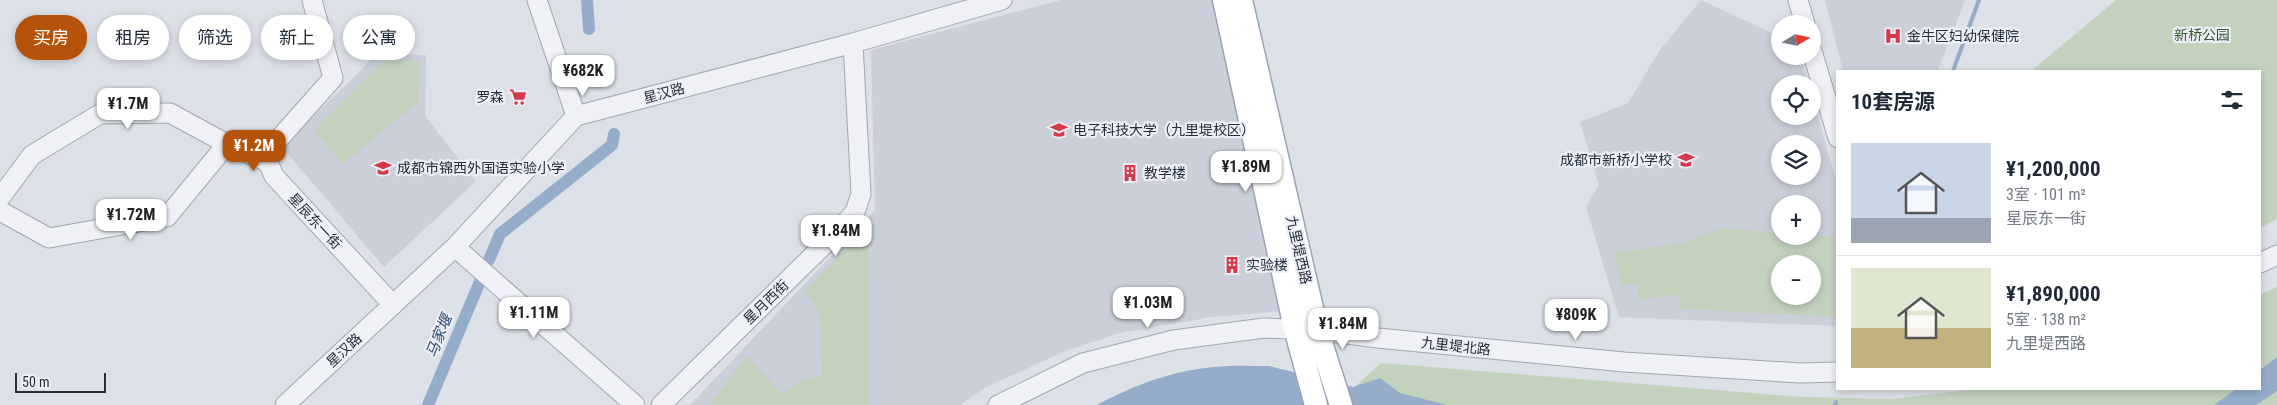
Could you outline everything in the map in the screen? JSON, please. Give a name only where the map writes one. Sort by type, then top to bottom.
[{"type":"main road","points":[[1224,0],[1295,328],[1316,405]]},
{"type":"main road","name":"九里堤西路","points":[[1241,0],[1317,330],[1340,405]]},
{"type":"street","points":[[0,198],[32,155],[100,114],[170,113],[227,144],[268,162],[270,149],[333,78],[312,0]]},
{"type":"street","points":[[537,0],[576,116]]},
{"type":"street","name":"星汉路","points":[[285,405],[455,247],[576,116],[853,43],[1002,0]]},
{"type":"street","points":[[1798,0],[1802,15]]},
{"type":"street","name":"星月西街","points":[[661,405],[855,212],[860,194],[853,43]]},
{"type":"street","points":[[1816,65],[1836,131]]},
{"type":"street","points":[[0,211],[50,238],[167,217],[227,144]]},
{"type":"street","name":"星辰东一街","points":[[268,162],[274,176],[393,305]]},
{"type":"street","points":[[455,247],[635,405]]},
{"type":"street","points":[[2261,262],[2277,254]]},
{"type":"street","name":"九里堤北路","points":[[998,405],[1083,362],[1174,340],[1264,328],[1317,330],[1378,338],[1624,362],[1800,373],[1836,372]]},
{"type":"shaded area","name":"电子科技大学（九里堤校区）","points":[[1061,0],[1218,0],[1281,311],[1212,317],[1120,333],[1068,350],[986,387],[960,405],[690,405],[875,210],[871,50]]},
{"type":"shaded area","name":"成都市新桥小学校","points":[[1701,0],[1771,33],[1771,65],[1803,65],[1805,75],[1771,75],[1771,125],[1820,125],[1836,180],[1836,326],[1619,317],[1586,207],[1599,185],[1580,122],[1628,103],[1660,50]]},
{"type":"shaded area","name":"金牛区妇幼保健院","points":[[1825,0],[1965,0],[1938,70],[1843,70]]},
{"type":"shaded area","name":"成都市锦西外国语实验小学","points":[[415,55],[426,55],[425,116],[476,181],[384,267],[282,147],[371,60],[415,60]]},
{"type":"green space","name":"新桥公园","points":[[2116,0],[2277,0],[2277,219],[2261,227],[2261,70],[2032,70]]},
{"type":"green space","points":[[385,60],[420,61],[418,102],[343,164],[314,130]]},
{"type":"green space","points":[[1722,228],[1771,232],[1771,245],[1821,245],[1821,237],[1834,237],[1836,239],[1836,317],[1680,309],[1680,294],[1639,300],[1637,284],[1621,285],[1614,253],[1682,243]]},
{"type":"green space","points":[[869,236],[868,405],[710,405],[747,356],[782,394],[804,379],[822,377],[820,312],[804,291],[856,241]]},
{"type":"green space","points":[[2277,287],[2277,405],[1361,405],[1356,386],[1381,363],[1803,397],[1893,399],[1969,390],[2261,390],[2261,295]]},
{"type":"water","points":[[2277,357],[2277,391],[2256,405],[2214,405],[2235,390],[2261,390],[2261,369]]},
{"type":"water","points":[[1222,366],[1269,366],[1353,387],[1380,378],[1400,393],[1447,405],[1097,405],[1124,391],[1169,375]]},
{"type":"waterway","name":"马家堰","points":[[587,0],[589,29]]},
{"type":"waterway","points":[[1953,70],[1979,0]]},
{"type":"waterway","name":"马家堰","points":[[489,260],[500,234],[612,145],[614,134]]},
{"type":"waterway","name":"马家堰","points":[[428,405],[481,279]]},
{"type":"place","name":"金牛区妇幼保健院","points":[[1893,36]]},
{"type":"place","name":"罗森","points":[[518,97]]},
{"type":"place","name":"电子科技大学（九里堤校区）","points":[[1059,130]]},
{"type":"place","name":"成都市新桥小学校","points":[[1686,160]]},
{"type":"place","name":"成都市锦西外国语实验小学","points":[[383,168]]},
{"type":"place","name":"教学楼","points":[[1130,173]]},
{"type":"place","name":"实验楼","points":[[1232,265]]}]
